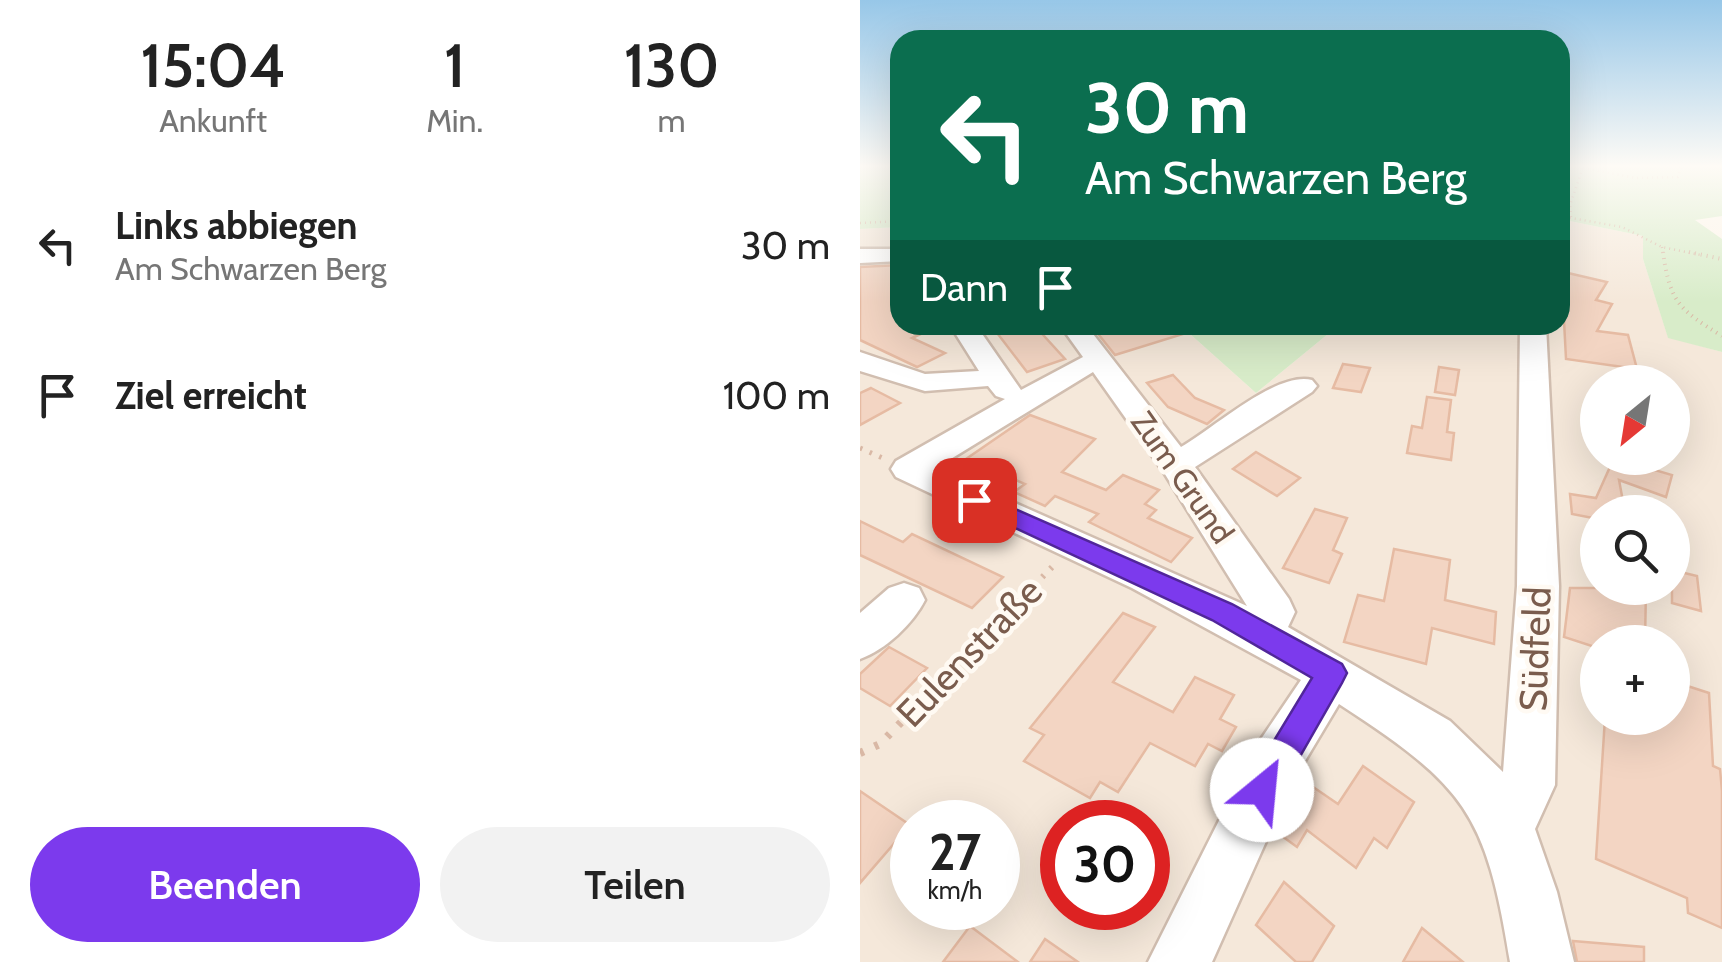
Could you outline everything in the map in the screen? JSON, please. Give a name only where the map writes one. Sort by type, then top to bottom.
[{"type":"street","points":[[860,256],[890,255]]},
{"type":"street","points":[[969,335],[1004,389],[1024,400]]},
{"type":"street","name":"Zum Grund","points":[[1081,335],[1175,464],[1274,612],[1262,633]]},
{"type":"street","name":"Südfeld","points":[[1507,825],[1530,785],[1538,586],[1533,335]]},
{"type":"street","points":[[860,360],[905,382],[926,386],[993,376]]},
{"type":"street","points":[[1101,360],[1083,366],[908,470],[1262,633],[1438,742],[1479,782],[1507,825],[1528,891],[1542,962]]},
{"type":"street","points":[[1175,464],[1194,456],[1282,393],[1302,386]]},
{"type":"street","points":[[860,640],[904,600]]},
{"type":"street","points":[[1180,962],[1275,763],[1332,673]]},
{"type":"path","points":[[1571,212],[1571,217],[1636,231],[1662,247],[1722,259]]},
{"type":"path","points":[[860,223],[890,222]]},
{"type":"path","points":[[1662,247],[1668,288],[1682,311],[1722,336]]},
{"type":"path","name":"Eulenstraße","points":[[860,754],[880,744],[1074,544]]},
{"type":"shaded area","points":[[1570,221],[1643,236],[1643,259],[1668,337],[1722,352],[1722,962],[860,962],[860,229],[890,228],[890,335],[1191,335],[1256,393],[1327,335],[1570,335]]},
{"type":"green space","points":[[860,212],[890,212],[890,228],[860,229]]},
{"type":"green space","points":[[1570,212],[1722,212],[1722,216],[1695,220],[1722,239],[1722,352],[1668,338],[1643,259],[1643,236],[1570,221]]},
{"type":"green space","points":[[1191,335],[1327,335],[1256,393]]},
{"type":"building","points":[[890,266],[890,335],[918,335],[912,338],[945,353],[917,367],[860,340],[860,267]]},
{"type":"building","points":[[1570,273],[1607,282],[1596,300],[1612,304],[1597,331],[1628,335],[1636,365],[1566,359]]},
{"type":"building","points":[[999,335],[1043,335],[1065,359],[1027,372]]},
{"type":"building","points":[[1099,335],[1180,335],[1115,355]]},
{"type":"building","points":[[1343,364],[1370,368],[1361,392],[1333,388]]},
{"type":"building","points":[[1439,367],[1459,370],[1455,395],[1435,392]]},
{"type":"building","points":[[1173,375],[1195,398],[1224,410],[1207,424],[1168,407],[1147,383]]},
{"type":"building","points":[[871,388],[900,403],[860,425],[860,393]]},
{"type":"building","points":[[1427,397],[1451,400],[1447,432],[1454,433],[1451,460],[1407,453],[1412,426],[1422,428]]},
{"type":"building","points":[[1030,415],[1095,439],[1062,472],[1106,490],[1123,475],[1159,490],[1145,504],[1156,510],[1148,518],[1192,538],[1171,562],[1089,522],[1098,514],[1055,496],[1045,506],[1014,492],[1025,484],[966,459]]},
{"type":"building","points":[[1256,452],[1300,478],[1277,496],[1233,469]]},
{"type":"building","points":[[1606,475],[1672,475],[1667,495],[1619,480],[1622,495],[1597,495]]},
{"type":"building","points":[[1570,494],[1580,496],[1580,516],[1572,514]]},
{"type":"building","points":[[1315,509],[1347,518],[1333,550],[1342,554],[1329,583],[1283,568]]},
{"type":"building","points":[[860,521],[903,542],[912,534],[1003,577],[972,608],[860,555]]},
{"type":"building","points":[[1394,549],[1450,560],[1445,600],[1496,612],[1494,644],[1432,628],[1426,664],[1344,642],[1358,595],[1384,601]]},
{"type":"building","points":[[1690,574],[1697,576],[1701,611],[1679,605],[1690,605]]},
{"type":"building","points":[[1570,588],[1580,588],[1580,605],[1646,605],[1645,625],[1580,625],[1580,642],[1564,637]]},
{"type":"building","points":[[1123,613],[1155,627],[1113,682],[1173,712],[1195,677],[1234,695],[1220,719],[1236,727],[1222,751],[1208,744],[1195,766],[1150,743],[1118,792],[1100,782],[1090,798],[1024,761],[1044,735],[1030,728]]},
{"type":"building","points":[[889,647],[927,668],[890,706],[860,688],[860,674]]},
{"type":"building","points":[[1690,687],[1709,693],[1713,766],[1720,769],[1722,791],[1722,928],[1688,913],[1687,898],[1596,859],[1604,735],[1690,735]]},
{"type":"building","points":[[1363,766],[1414,802],[1387,848],[1374,838],[1356,868],[1307,830],[1297,847],[1275,831],[1300,778],[1338,804]]},
{"type":"building","points":[[860,791],[890,811],[890,848],[860,883]]},
{"type":"building","points":[[1284,882],[1334,926],[1312,962],[1296,962],[1256,925]]},
{"type":"building","points":[[1422,928],[1463,962],[1403,962]]},
{"type":"building","points":[[967,930],[975,930],[1018,962],[943,962]]},
{"type":"building","points":[[1045,939],[1078,962],[1030,962]]},
{"type":"building","points":[[1573,941],[1644,947],[1644,962],[1577,962]]},
{"type":"route","points":[[974,500],[1222,612],[1332,673],[1313,698],[1262,790]]}]
